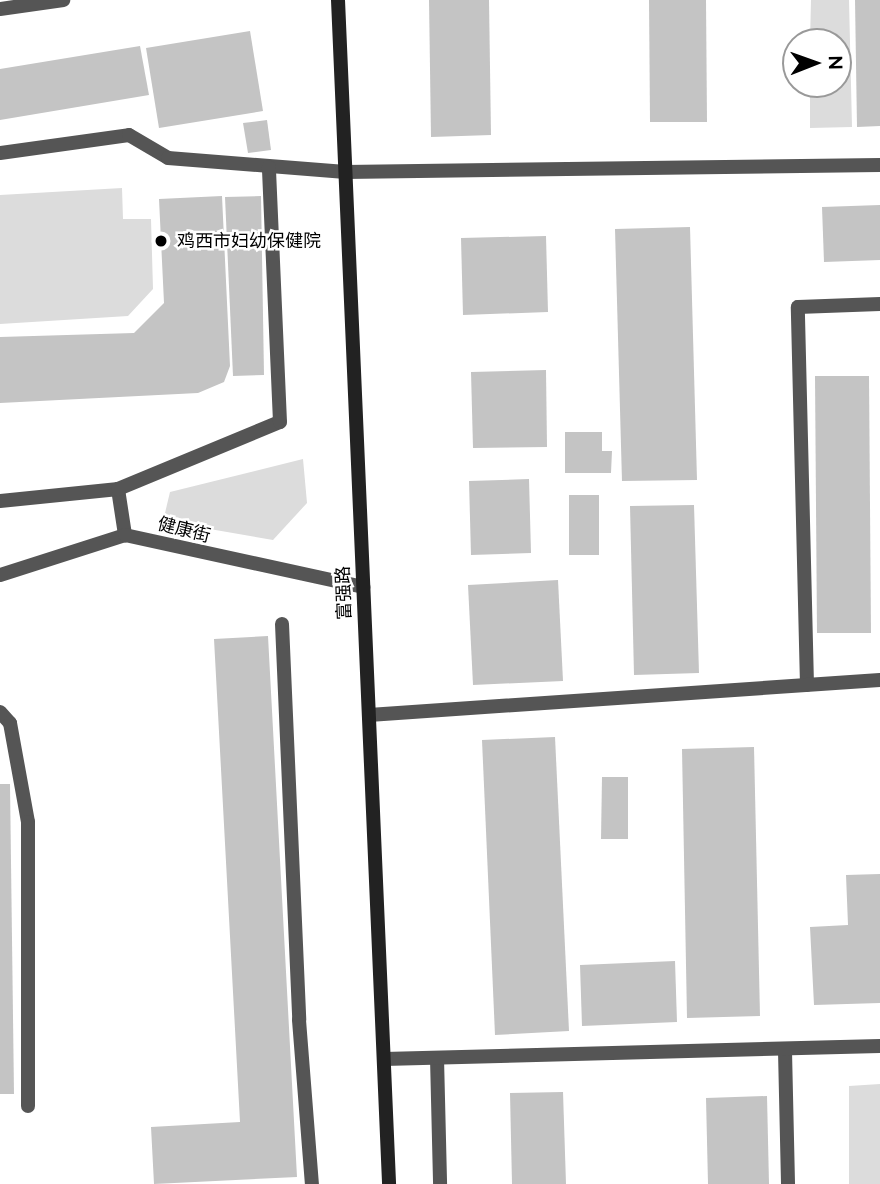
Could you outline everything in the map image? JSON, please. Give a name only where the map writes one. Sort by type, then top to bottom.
[{"type":"street","points":[[0,9],[63,0]]},
{"type":"street","name":"富强路","points":[[338,0],[389,1184]]},
{"type":"street","points":[[0,153],[129,135],[168,158],[345,172],[880,165]]},
{"type":"street","points":[[0,500],[118,488],[280,422],[269,167]]},
{"type":"street","points":[[807,685],[797,307],[880,304]]},
{"type":"street","points":[[0,575],[125,535],[118,488]]},
{"type":"street","name":"健康街","points":[[125,535],[363,587]]},
{"type":"street","points":[[282,624],[299,1020],[312,1184]]},
{"type":"street","points":[[369,715],[880,680]]},
{"type":"street","points":[[0,712],[10,723],[28,822],[28,1106]]},
{"type":"street","points":[[384,1059],[785,1051],[880,1046]]},
{"type":"street","points":[[785,1051],[788,1184]]},
{"type":"street","points":[[438,1058],[440,1184]]},
{"type":"shaded area","points":[[811,0],[849,0],[850,28],[810,28]]},
{"type":"shaded area","points":[[810,98],[851,98],[852,127],[810,128]]},
{"type":"shaded area","points":[[122,188],[123,219],[151,219],[153,289],[128,316],[0,324],[0,195]]},
{"type":"shaded area","points":[[303,459],[307,503],[273,540],[175,523],[165,513],[170,492]]},
{"type":"shaded area","points":[[880,1084],[880,1184],[849,1184],[849,1086]]},
{"type":"building","points":[[429,0],[489,0],[491,135],[431,137]]},
{"type":"building","points":[[649,0],[706,0],[707,122],[650,122]]},
{"type":"building","points":[[855,0],[880,0],[880,126],[857,127]]},
{"type":"building","points":[[250,31],[263,111],[159,128],[146,48]]},
{"type":"building","points":[[140,46],[149,95],[0,120],[0,69]]},
{"type":"building","points":[[267,120],[271,150],[248,153],[243,123]]},
{"type":"building","points":[[222,196],[230,366],[224,382],[198,393],[0,403],[0,337],[134,333],[164,303],[159,199]]},
{"type":"building","points":[[261,196],[264,375],[233,376],[225,197]]},
{"type":"building","points":[[880,205],[880,260],[824,262],[822,207]]},
{"type":"building","points":[[690,227],[697,480],[622,481],[615,229]]},
{"type":"building","points":[[546,236],[548,312],[463,315],[461,238]]},
{"type":"building","points":[[546,370],[547,447],[473,448],[471,372]]},
{"type":"building","points":[[815,376],[869,376],[871,633],[817,633]]},
{"type":"building","points":[[565,432],[602,432],[602,451],[612,451],[611,473],[565,473]]},
{"type":"building","points":[[529,479],[531,553],[471,555],[469,481]]},
{"type":"building","points":[[569,495],[599,495],[599,555],[569,555]]},
{"type":"building","points":[[694,505],[699,673],[634,675],[630,506]]},
{"type":"building","points":[[558,580],[563,681],[473,685],[468,585]]},
{"type":"building","points":[[268,636],[297,1177],[154,1184],[151,1127],[240,1122],[214,639]]},
{"type":"building","points":[[555,737],[569,1031],[495,1035],[482,740]]},
{"type":"building","points":[[754,747],[760,1016],[687,1018],[682,749]]},
{"type":"building","points":[[602,777],[628,777],[628,839],[601,839]]},
{"type":"building","points":[[0,784],[10,784],[14,1094],[0,1094]]},
{"type":"building","points":[[880,874],[880,1003],[814,1005],[810,927],[848,925],[846,875]]},
{"type":"building","points":[[675,961],[677,1022],[582,1026],[580,965]]},
{"type":"building","points":[[563,1092],[566,1184],[512,1184],[510,1093]]},
{"type":"building","points":[[767,1096],[769,1184],[708,1184],[706,1098]]},
{"type":"place","name":"鸡西市妇幼保健院","points":[[161,241]]}]
